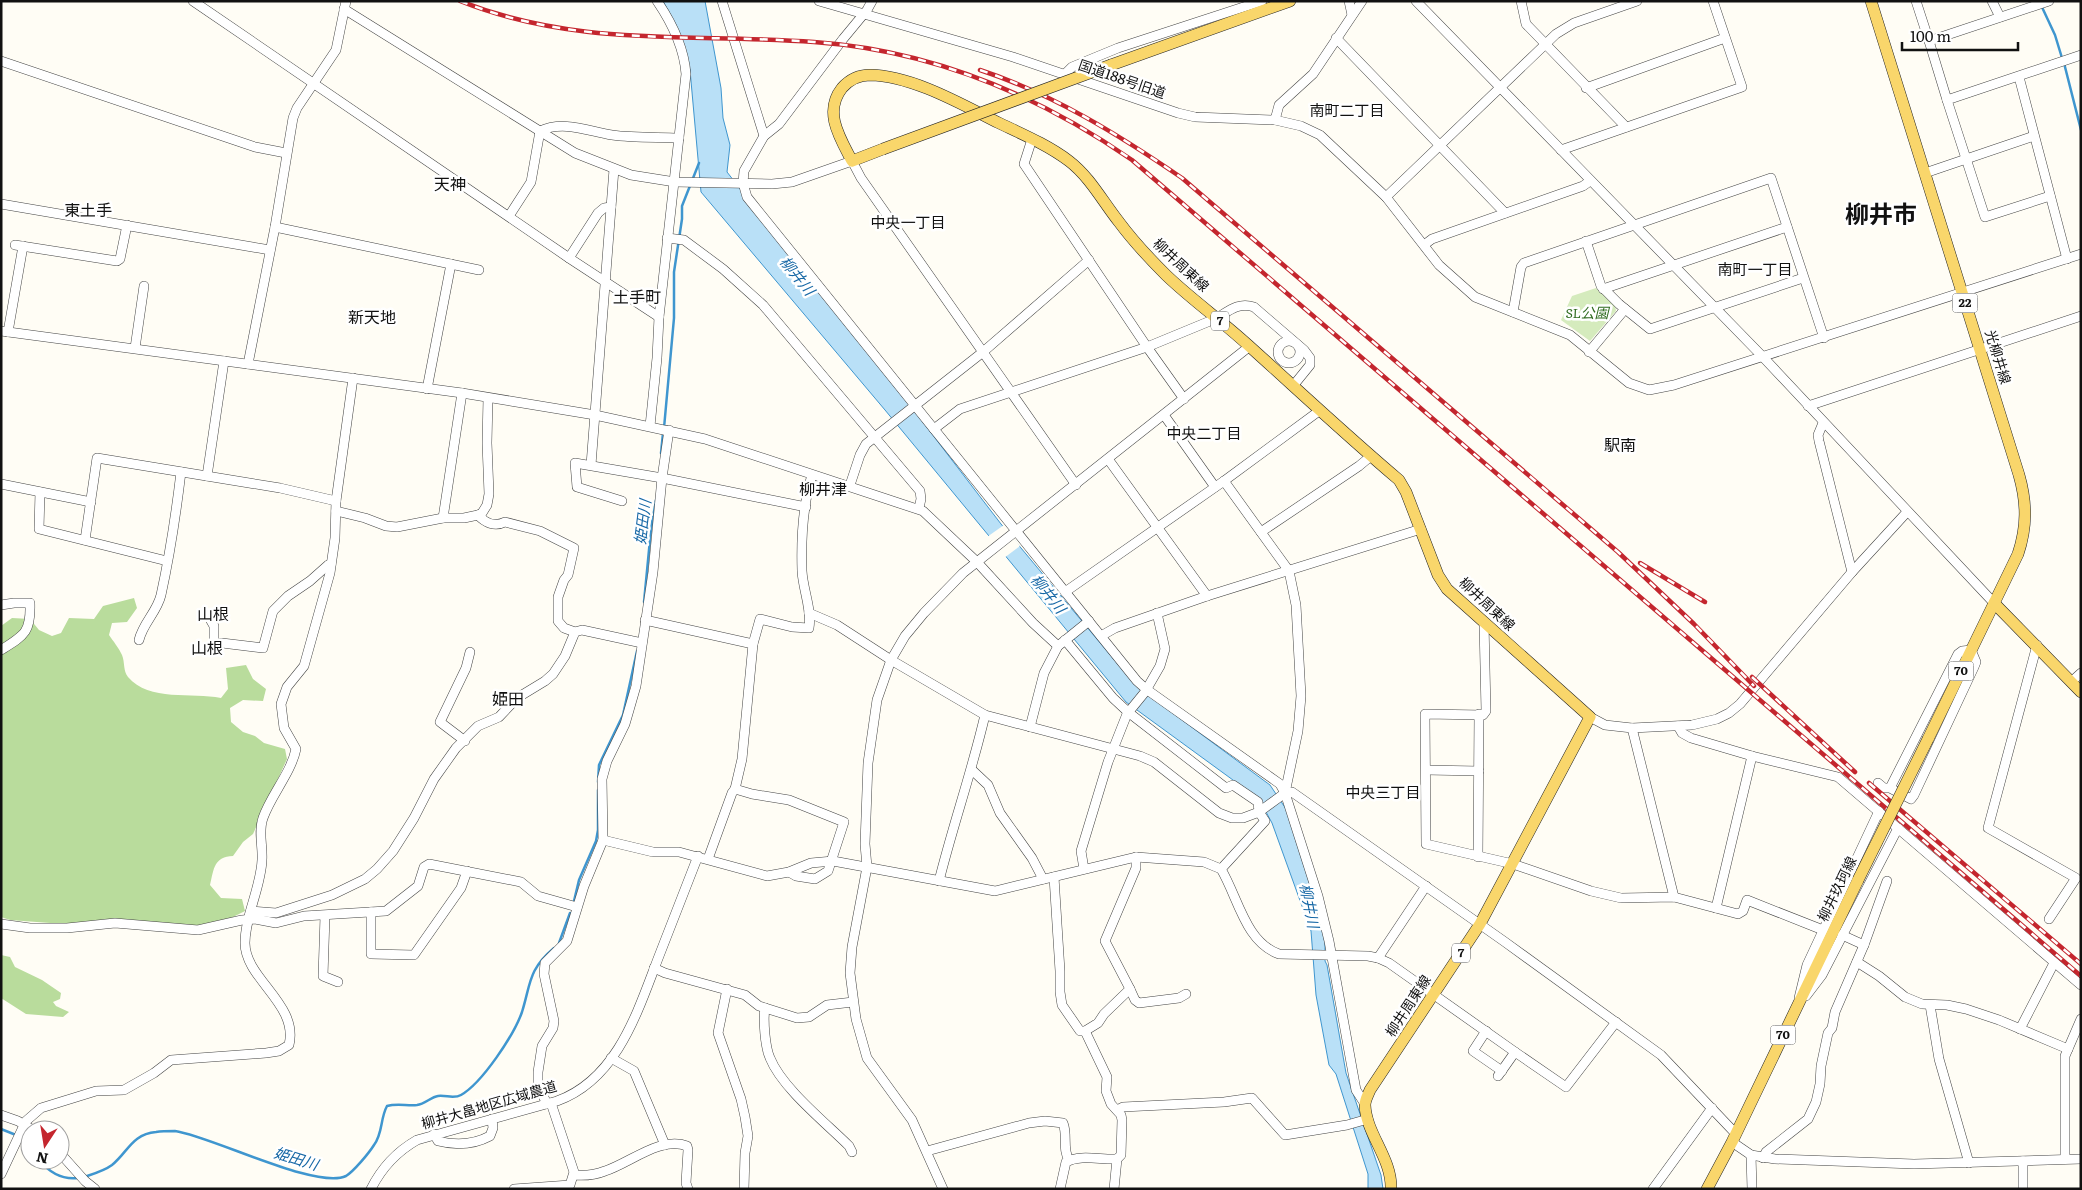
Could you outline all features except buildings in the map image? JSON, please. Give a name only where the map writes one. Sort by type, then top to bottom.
[{"type":"main road","points":[[852,161],[1290,1]]},
{"type":"main road","name":"光柳井線","points":[[1871,1],[2024,492],[2026,508],[2024,536],[2018,554],[1994,602]]},
{"type":"main road","name":"柳井周東線","points":[[852,161],[835,126],[833,114],[834,101],[847,82],[858,77],[869,76],[911,83],[934,90],[1032,139],[1069,162],[1091,183],[1118,222],[1168,277],[1213,319],[1250,346],[1319,411],[1399,480],[1406,492],[1438,574],[1447,589],[1590,717],[1480,924],[1370,1090],[1364,1104]]},
{"type":"main road","points":[[1994,602],[2081,692]]},
{"type":"main road","name":"柳井玖珂線","points":[[1708,1189],[1994,602]]},
{"type":"main road","points":[[1364,1104],[1366,1120],[1388,1166],[1391,1189]]},
{"type":"street","points":[[193,1],[604,282],[659,317]]},
{"type":"street","points":[[650,426],[659,317],[686,74],[685,62],[672,25],[657,1]]},
{"type":"street","points":[[722,1],[764,136]]},
{"type":"street","name":"国道188号旧道","points":[[819,1],[1013,57],[1195,117],[1276,120],[1301,126],[1320,135],[1386,197],[1439,265],[1475,298],[1570,335],[1629,383],[1648,390],[1674,385],[1824,338],[2081,254]]},
{"type":"street","points":[[1064,74],[1072,67],[1118,48],[1262,1]]},
{"type":"street","points":[[1349,1],[1352,15]]},
{"type":"street","points":[[1276,120],[1279,105],[1313,74],[1362,1]]},
{"type":"street","points":[[1416,1],[1762,357],[1994,602]]},
{"type":"street","points":[[1521,1],[1526,24],[1586,88],[1626,127]]},
{"type":"street","points":[[1386,197],[1556,34],[1574,23],[1637,1]]},
{"type":"street","points":[[1561,150],[1742,87],[1713,1]]},
{"type":"street","points":[[1916,1],[1985,217],[2050,196]]},
{"type":"street","points":[[1992,1],[2000,17]]},
{"type":"street","points":[[1930,41],[2049,1]]},
{"type":"street","points":[[870,2],[864,14],[778,124],[764,136],[747,164],[740,183],[747,196],[913,408],[934,428],[1015,534],[1065,592],[1145,691],[1280,784],[1282,796],[1318,896],[1356,1090],[1364,1104]]},
{"type":"street","points":[[248,364],[275,227],[292,118],[336,50],[345,5],[575,153],[631,175],[675,182],[772,184],[792,182],[852,161],[861,178],[1076,485]]},
{"type":"street","points":[[1336,38],[1505,214]]},
{"type":"street","points":[[1586,88],[1725,38]]},
{"type":"street","points":[[1947,100],[2081,55]]},
{"type":"street","points":[[1,61],[255,147],[286,153]]},
{"type":"street","points":[[2019,77],[2067,259]]},
{"type":"street","points":[[540,131],[551,126],[575,127],[613,135],[679,138]]},
{"type":"street","points":[[509,216],[531,182],[540,131]]},
{"type":"street","points":[[1925,174],[2034,136]]},
{"type":"street","points":[[1032,139],[1024,164],[1184,399]]},
{"type":"street","points":[[591,465],[614,169]]},
{"type":"street","points":[[1513,312],[1521,267],[1524,263],[1771,178],[1824,338]]},
{"type":"street","points":[[1424,245],[1432,238],[1583,186],[1590,181]]},
{"type":"street","points":[[1,204],[270,250]]},
{"type":"street","points":[[569,258],[598,213],[604,208],[611,207]]},
{"type":"street","points":[[127,226],[120,259],[117,261],[19,245],[5,331],[428,388],[594,415],[705,439],[918,508],[934,520],[977,562],[1033,623],[1065,641],[1114,698],[1226,788],[1233,785],[1258,802],[1265,820],[1222,869]]},
{"type":"street","points":[[275,227],[479,270]]},
{"type":"street","points":[[1603,289],[1787,227]]},
{"type":"street","points":[[669,238],[684,240],[723,269],[763,305],[920,491],[921,496],[918,508]]},
{"type":"street","points":[[1586,242],[1603,289],[1650,329],[1803,278]]},
{"type":"street","points":[[850,485],[860,455],[866,444],[983,352],[1089,260]]},
{"type":"street","points":[[428,388],[451,264]]},
{"type":"street","points":[[135,348],[144,286]]},
{"type":"street","points":[[934,428],[960,409],[1147,347],[1213,319],[1234,307],[1245,304],[1254,307],[1308,354],[1310,365],[1293,386]]},
{"type":"street","points":[[1589,352],[1625,309]]},
{"type":"street","points":[[1808,406],[2081,316]]},
{"type":"street","points":[[943,1189],[927,1151],[906,1110],[867,1058],[853,1002],[850,973],[852,947],[867,867],[868,763],[877,700],[891,660],[905,636],[924,613],[963,573],[1015,534],[1250,346]]},
{"type":"street","points":[[207,476],[224,361]]},
{"type":"street","points":[[28,1120],[33,1114],[50,1105],[96,1091],[116,1092],[129,1088],[171,1060],[266,1053],[279,1051],[289,1045],[290,1029],[286,1018],[274,994],[252,967],[247,955],[245,934],[262,862],[262,820],[280,787],[296,749],[284,728],[281,704],[288,687],[304,666],[323,602],[331,564],[336,506],[353,378]]},
{"type":"street","points":[[443,518],[462,393]]},
{"type":"street","points":[[85,540],[97,458],[280,488],[336,506],[386,526],[411,525],[443,518],[478,516],[486,508],[489,494],[488,398]]},
{"type":"street","points":[[1065,592],[1224,481],[1319,411]]},
{"type":"street","points":[[1164,415],[1215,487]]},
{"type":"street","points":[[1823,423],[1818,434],[1819,441],[1852,572]]},
{"type":"street","points":[[514,1189],[563,1187],[570,1185],[574,1175],[549,1103],[538,1085],[542,1046],[553,1028],[554,1022],[544,974],[545,964],[567,942],[603,840],[602,779],[607,762],[631,706],[636,686],[653,572],[665,429]]},
{"type":"street","points":[[1261,532],[1371,456]]},
{"type":"street","points":[[1108,459],[1207,596]]},
{"type":"street","points":[[622,502],[577,487],[575,463],[662,478],[806,507]]},
{"type":"street","points":[[139,640],[144,624],[158,603],[172,547],[181,472]]},
{"type":"street","points":[[708,859],[735,789],[742,759],[752,644],[760,619],[792,627],[809,628],[810,619],[802,572],[806,507],[812,475]]},
{"type":"street","points":[[1224,481],[1290,571],[1296,605],[1300,696],[1298,731],[1282,796]]},
{"type":"street","points":[[1,484],[91,502]]},
{"type":"street","points":[[40,492],[38,529],[167,561]]},
{"type":"street","points":[[1590,717],[1605,725],[1632,728],[1706,723],[1730,714],[1852,572],[1907,512]]},
{"type":"street","points":[[478,516],[485,522],[500,525],[505,522],[540,531],[574,548],[568,575],[564,580],[558,597],[558,620],[564,628],[576,632],[582,630],[642,643]]},
{"type":"street","points":[[1101,636],[1115,628],[1207,596],[1421,529]]},
{"type":"street","points":[[210,619],[214,626],[214,645],[222,643],[263,648],[273,611],[288,596],[331,564]]},
{"type":"street","points":[[1,605],[14,602],[30,603],[31,620],[25,633],[1,650]]},
{"type":"street","points":[[809,613],[837,625],[891,660],[985,715],[1140,756],[1154,762],[1224,816],[1243,818],[1261,811],[1282,796],[1292,792],[1480,924],[1661,1055],[1712,1108],[1734,1138],[1751,1155],[1763,1158],[1914,1164],[2081,1159]]},
{"type":"street","points":[[1084,869],[1080,851],[1114,749],[1129,710],[1145,691],[1160,666],[1166,650],[1157,613]]},
{"type":"street","points":[[645,620],[752,644]]},
{"type":"street","points":[[1030,727],[1044,673],[1065,641],[1088,622]]},
{"type":"street","points":[[1484,623],[1486,711],[1483,714],[1425,714],[1426,844],[1513,864],[1591,891],[1620,898],[1674,897],[1738,914],[1743,911],[1747,900],[1823,930]]},
{"type":"street","points":[[1,924],[30,928],[67,928],[114,923],[198,930],[250,915],[276,913],[320,899],[365,879],[390,856],[414,818],[434,779],[456,748],[478,726],[499,717],[517,698],[553,674],[576,632]]},
{"type":"street","points":[[2037,645],[1988,828],[2076,878],[2049,919]]},
{"type":"street","points":[[1878,783],[1884,788],[1890,788],[1911,799],[1914,795],[1976,662],[1970,650],[1962,651],[1958,654],[1890,788]]},
{"type":"street","points":[[465,741],[440,722],[466,668],[470,652]]},
{"type":"street","points":[[2071,682],[2081,673]]},
{"type":"street","points":[[1478,857],[1479,714]]},
{"type":"street","points":[[938,880],[954,822],[972,770],[985,715]]},
{"type":"street","points":[[1678,726],[1682,734],[1691,738],[1752,756],[1838,777],[2081,985]]},
{"type":"street","points":[[1632,728],[1674,897]]},
{"type":"street","points":[[1716,908],[1752,756]]},
{"type":"street","points":[[972,770],[988,785],[1000,813],[1032,858],[1043,879]]},
{"type":"street","points":[[1426,770],[1479,771]]},
{"type":"street","points":[[735,789],[788,800],[841,819],[844,822],[845,825],[828,871],[815,879],[796,876],[789,872]]},
{"type":"street","points":[[1799,1003],[1800,987],[1807,965],[1878,811]]},
{"type":"street","points":[[1799,1003],[1822,975],[1898,828]]},
{"type":"street","points":[[603,840],[653,852],[679,852],[698,856],[755,874],[768,876],[789,872],[811,863],[833,861],[994,891],[1136,857],[1204,862],[1222,869],[1238,908],[1250,927],[1269,950],[1280,954],[1368,956],[1378,958],[1434,993],[1566,1087],[1616,1022]]},
{"type":"street","points":[[1860,850],[1880,860]]},
{"type":"street","name":"柳井大畠地区広域農道","points":[[371,1189],[387,1162],[417,1140],[549,1103],[567,1097],[584,1087],[612,1058],[629,1031],[698,856]]},
{"type":"street","points":[[1136,857],[1136,868],[1105,941],[1135,1000],[1139,1002],[1179,998],[1186,994]]},
{"type":"street","points":[[250,915],[276,922],[304,916],[325,916],[391,909],[418,886],[424,867],[429,864],[521,882],[538,896],[578,907]]},
{"type":"street","points":[[371,912],[371,954],[414,955],[461,888],[467,871]]},
{"type":"street","points":[[1054,876],[1062,1005],[1080,1030],[1085,1031],[1107,1077],[1106,1091],[1111,1104],[1117,1110],[1122,1120],[1121,1155],[1117,1159],[1114,1189]]},
{"type":"street","points":[[1763,1158],[1766,1152],[1808,1119],[1816,1102],[1828,1033],[1832,1028],[1835,1012],[1864,945],[1887,881]]},
{"type":"street","points":[[1378,958],[1426,886]]},
{"type":"street","points":[[325,916],[324,976],[338,982]]},
{"type":"street","points":[[1842,935],[1864,945]]},
{"type":"street","points":[[1857,962],[1879,976],[1905,997],[1930,1004],[1947,1005],[1966,1010],[2020,1029],[2068,1049]]},
{"type":"street","points":[[2020,1029],[2054,963]]},
{"type":"street","points":[[654,968],[665,973],[745,995],[759,1006],[802,1019],[809,1017],[827,1005],[853,1002]]},
{"type":"street","points":[[727,989],[718,1033],[745,1117],[748,1136],[744,1153],[744,1189]]},
{"type":"street","points":[[1085,1031],[1098,1023],[1104,1014],[1130,989]]},
{"type":"street","points":[[1930,1004],[1939,1059],[1969,1163]]},
{"type":"street","points":[[765,1008],[769,1056],[775,1068],[791,1089],[849,1146],[852,1152]]},
{"type":"street","points":[[2065,1159],[2065,1056],[2081,1019]]},
{"type":"street","points":[[1486,1031],[1473,1051],[1500,1074],[1515,1052]]},
{"type":"street","points":[[612,1058],[634,1071],[665,1144]]},
{"type":"street","points":[[1117,1110],[1123,1107],[1224,1102],[1252,1098],[1285,1135],[1366,1120]]},
{"type":"street","points":[[1653,1189],[1712,1108]]},
{"type":"street","points":[[1,1116],[20,1123]]},
{"type":"street","points":[[434,1134],[438,1141],[450,1144],[466,1144],[481,1141],[490,1136],[493,1128],[492,1119]]},
{"type":"street","points":[[927,1151],[1029,1123],[1045,1121],[1063,1123],[1066,1131],[1065,1145],[1069,1160]]},
{"type":"street","points":[[1,1174],[20,1132]]},
{"type":"street","points":[[574,1175],[588,1176],[606,1171],[665,1144],[687,1146],[686,1183],[688,1189]]},
{"type":"street","points":[[1751,1155],[1752,1189]]},
{"type":"street","points":[[1060,1189],[1066,1162],[1069,1160],[1084,1158],[1117,1159]]},
{"type":"street","points":[[2023,1161],[2023,1189]]},
{"type":"street","points":[[70,1165],[95,1189]]},
{"type":"green space","name":"SL公園","points":[[1596,288],[1615,304],[1616,311],[1590,341],[1561,320],[1572,296]]},
{"type":"green space","points":[[134,598],[137,608],[127,622],[112,623],[109,635],[122,655],[126,675],[137,685],[159,693],[221,698],[228,689],[226,668],[246,665],[253,679],[266,689],[263,701],[243,700],[230,708],[231,722],[243,732],[255,736],[264,743],[285,749],[287,759],[253,834],[243,842],[233,856],[218,861],[210,885],[221,898],[242,899],[245,911],[231,918],[204,925],[77,925],[10,920],[1,917],[1,626],[12,618],[30,619],[39,630],[52,636],[61,633],[69,618],[94,619],[103,606]]},
{"type":"green space","points":[[1,955],[10,957],[15,967],[42,980],[61,993],[60,999],[53,1002],[56,1006],[69,1012],[63,1017],[26,1014],[1,998]]},
{"type":"water","name":"柳井川","points":[[663,1],[705,1],[721,88],[723,118],[730,145],[727,172],[1001,524],[1136,686],[1270,785],[1286,809],[1319,913],[1325,943],[1325,961],[1346,1073],[1381,1175],[1383,1189],[1368,1189],[1368,1174],[1336,1074],[1329,1065],[1316,995],[1311,931],[1272,823],[1259,799],[1126,702],[885,410],[701,192],[690,70],[676,25]]},
{"type":"pier","points":[[1004,525],[1020,546],[1004,558],[987,537]]},
{"type":"waterway","points":[[2041,5],[2055,35],[2062,58]]},
{"type":"waterway","points":[[2064,63],[2081,130]]},
{"type":"waterway","name":"姫田川","points":[[664,428],[674,318],[674,272],[682,219],[682,206],[699,163]]},
{"type":"waterway","name":"姫田川","points":[[661,453],[663,433]]},
{"type":"waterway","name":"姫田川","points":[[644,602],[651,529],[656,500]]},
{"type":"waterway","name":"姫田川","points":[[598,782],[599,765],[623,715],[637,651]]},
{"type":"waterway","name":"姫田川","points":[[574,901],[579,880],[596,841],[598,830],[598,790]]},
{"type":"waterway","name":"姫田川","points":[[559,943],[570,913]]},
{"type":"waterway","name":"姫田川","points":[[84,1177],[102,1171],[112,1165],[141,1136],[148,1133],[173,1131],[213,1142],[263,1161],[312,1176],[332,1178],[346,1176],[361,1162],[377,1140],[387,1106],[417,1105],[438,1096],[458,1096],[478,1080],[496,1058],[512,1033],[522,1012],[535,970],[539,963],[554,948]]},
{"type":"waterway","name":"姫田川","points":[[1,1129],[16,1135]]},
{"type":"waterway","name":"姫田川","points":[[50,1170],[67,1178],[78,1178]]},
{"type":"railway","points":[[460,1],[504,16],[548,26],[592,32],[636,36],[814,42],[857,47],[899,55],[941,66],[1021,96],[1059,115],[1096,137],[1132,160],[2081,976]]},
{"type":"railway","points":[[980,70],[1059,103],[1110,131],[1182,178],[1618,552],[1694,624],[1754,686]]},
{"type":"railway","points":[[1640,563],[1705,602]]},
{"type":"railway","points":[[1752,677],[1855,772]]},
{"type":"railway","points":[[1869,783],[2081,964]]},
{"type":"district","name":"南町二丁目","points":[[1347,111]]},
{"type":"district","name":"天神","points":[[450,184]]},
{"type":"district","name":"東土手","points":[[88,210]]},
{"type":"district","name":"柳井市","points":[[1881,215]]},
{"type":"district","name":"中央一丁目","points":[[908,223]]},
{"type":"district","name":"南町一丁目","points":[[1755,270]]},
{"type":"district","name":"土手町","points":[[637,297]]},
{"type":"district","name":"新天地","points":[[372,317]]},
{"type":"district","name":"中央二丁目","points":[[1204,434]]},
{"type":"district","name":"駅南","points":[[1620,445]]},
{"type":"district","name":"柳井津","points":[[823,489]]},
{"type":"district","name":"山根","points":[[213,614]]},
{"type":"district","name":"山根","points":[[207,648]]},
{"type":"district","name":"姫田","points":[[508,699]]},
{"type":"district","name":"中央三丁目","points":[[1383,793]]}]
